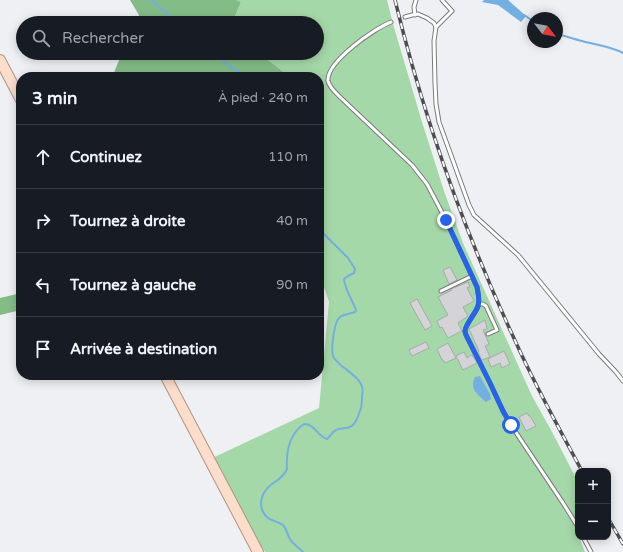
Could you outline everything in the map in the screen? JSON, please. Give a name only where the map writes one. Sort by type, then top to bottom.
[{"type":"main road","points":[[0,60],[16,90]]},
{"type":"main road","points":[[169,380],[258,552]]},
{"type":"lane","points":[[415,14],[414,7],[416,0]]},
{"type":"lane","points":[[442,0],[452,12],[436,26],[434,41],[436,104],[439,122],[469,206],[474,215],[518,255],[623,381]]},
{"type":"lane","points":[[405,17],[418,14],[427,18],[436,26]]},
{"type":"lane","points":[[391,22],[363,39],[337,62],[332,68],[328,82],[341,98],[418,172],[427,184],[477,287],[479,304],[466,325],[465,331],[467,337],[511,425],[564,503],[575,522]]},
{"type":"lane","points":[[440,290],[472,276]]},
{"type":"lane","points":[[479,304],[486,306],[497,330],[488,334]]},
{"type":"lane","points":[[585,540],[591,552]]},
{"type":"green space","points":[[130,0],[236,0],[241,2],[235,16],[139,15]]},
{"type":"green space","points":[[236,0],[387,0],[422,122],[444,191],[463,243],[532,396],[575,476],[575,540],[580,540],[585,552],[265,552],[206,461],[319,408],[322,380],[324,380],[324,355],[329,302],[324,287],[324,72],[284,72],[268,60],[324,60],[324,16],[235,16],[241,2]]},
{"type":"green space","points":[[119,60],[268,60],[284,72],[114,72]]},
{"type":"green space","points":[[16,294],[16,311],[0,315],[0,298]]},
{"type":"water","points":[[484,0],[508,0],[526,16],[521,22],[498,5],[482,2]]},
{"type":"water","points":[[480,376],[490,394],[491,399],[486,402],[477,394],[473,385],[475,377]]},
{"type":"building","points":[[450,267],[457,280],[449,284],[443,270]]},
{"type":"building","points":[[468,282],[470,287],[467,288],[474,301],[463,307],[468,316],[458,323],[462,331],[448,338],[442,327],[440,328],[437,321],[448,315],[438,297],[452,290],[451,289]]},
{"type":"building","points":[[417,299],[432,326],[425,330],[410,303]]},
{"type":"building","points":[[485,320],[487,329],[483,330],[489,344],[485,346],[490,357],[482,360],[469,329]]},
{"type":"building","points":[[426,342],[429,348],[412,356],[409,350]]},
{"type":"building","points":[[448,343],[456,358],[445,363],[437,349]]},
{"type":"building","points":[[504,351],[510,364],[502,368],[500,363],[491,367],[488,359]]},
{"type":"building","points":[[464,352],[467,358],[472,355],[477,363],[463,370],[456,356]]},
{"type":"building","points":[[527,413],[536,426],[526,431],[519,417]]},
{"type":"waterway","points":[[151,0],[170,16]]},
{"type":"waterway","points":[[563,36],[608,47],[623,53]]},
{"type":"waterway","points":[[222,60],[240,72]]},
{"type":"waterway","points":[[303,552],[291,541],[283,525],[264,514],[261,504],[262,497],[265,491],[285,473],[287,469],[288,450],[292,438],[299,428],[304,424],[311,426],[327,439],[336,430],[351,427],[356,422],[358,417],[362,405],[363,392],[359,380],[340,365],[334,358],[332,350],[334,330],[338,320],[340,317],[355,312],[356,310],[347,291],[344,279],[354,273],[355,269],[348,258],[324,234]]},
{"type":"railway","points":[[395,0],[406,45],[433,133],[481,263],[525,363],[580,468]]},
{"type":"railway","points":[[611,523],[623,544]]},
{"type":"route","points":[[446,220],[477,287],[479,297],[479,304],[466,325],[465,331],[511,425]]}]
